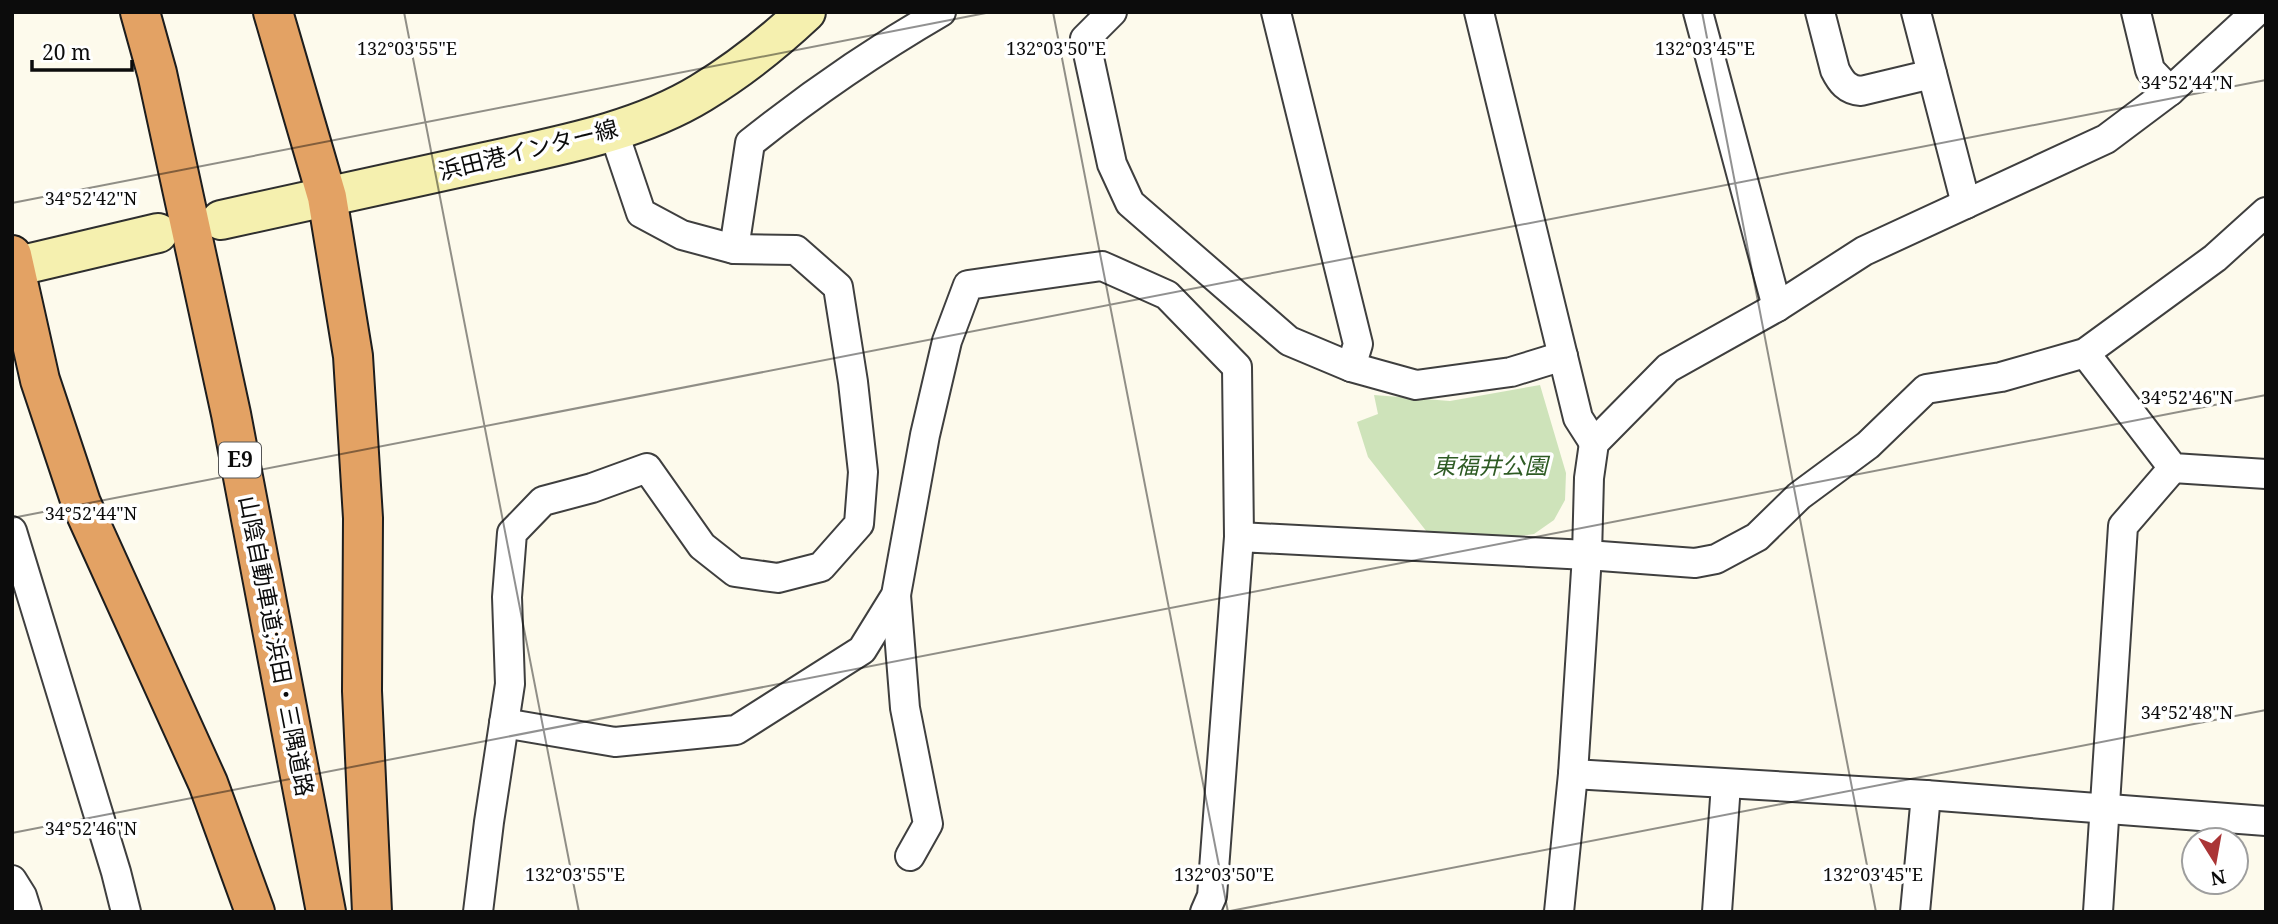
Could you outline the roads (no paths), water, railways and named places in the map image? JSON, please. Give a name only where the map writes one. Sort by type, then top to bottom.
[{"type":"highway","name":"山陰自動車道;浜田・三隅道路","points":[[140,12],[157,73],[231,414],[326,912]]},
{"type":"highway","points":[[274,12],[327,197],[353,356],[363,518],[362,691],[372,912]]},
{"type":"highway","points":[[13,263],[40,380],[81,503],[208,783],[255,912]]},
{"type":"main road","name":"浜田港インター線","points":[[221,220],[513,156],[614,130],[657,115],[701,93],[777,40],[806,12]]},
{"type":"main road","points":[[13,263],[158,233]]},
{"type":"street","points":[[734,249],[750,144],[806,99],[909,30],[941,12]]},
{"type":"street","points":[[1112,12],[1084,39],[1112,164],[1130,203],[1289,341],[1351,367],[1416,385],[1511,372],[1563,356]]},
{"type":"street","points":[[1276,12],[1358,344],[1351,367]]},
{"type":"street","points":[[1479,12],[1578,418],[1594,443]]},
{"type":"street","points":[[1698,12],[1777,307]]},
{"type":"street","points":[[1820,12],[1835,70],[1839,79],[1851,90],[1861,91],[1932,74]]},
{"type":"street","points":[[1916,12],[1966,204]]},
{"type":"street","points":[[2136,12],[2150,70],[2170,91]]},
{"type":"street","points":[[1559,912],[1573,774],[1587,555],[1589,478],[1594,443],[1668,368],[1777,307],[1864,251],[2106,139],[2170,91],[2256,12]]},
{"type":"street","points":[[478,912],[510,684],[507,597],[512,533],[542,501],[592,488],[647,468],[702,546],[735,572],[778,578],[821,567],[859,524],[863,472],[853,382],[838,287],[796,250],[734,249],[682,236],[641,214],[614,130]]},
{"type":"street","points":[[1239,537],[1695,563],[1716,559],[1756,537],[1799,496],[1868,445],[1926,389],[2001,377],[2085,354],[2215,258],[2266,212]]},
{"type":"street","points":[[910,856],[928,824],[905,708],[896,595],[925,435],[947,341],[968,285],[1102,265],[1167,295],[1237,368],[1239,537],[1212,896],[1205,912]]},
{"type":"street","points":[[2085,354],[2173,468],[2266,474]]},
{"type":"street","points":[[2098,912],[2123,526],[2173,468]]},
{"type":"street","points":[[12,531],[126,912]]},
{"type":"street","points":[[504,723],[615,742],[736,730],[862,650],[896,595]]},
{"type":"street","points":[[1573,774],[1926,795],[2266,821]]},
{"type":"street","points":[[1717,912],[1726,784]]},
{"type":"street","points":[[1915,912],[1926,795]]},
{"type":"street","points":[[12,880],[22,896],[27,912]]},
{"type":"park label","name":"東福井公園","points":[[1490,466]]}]
